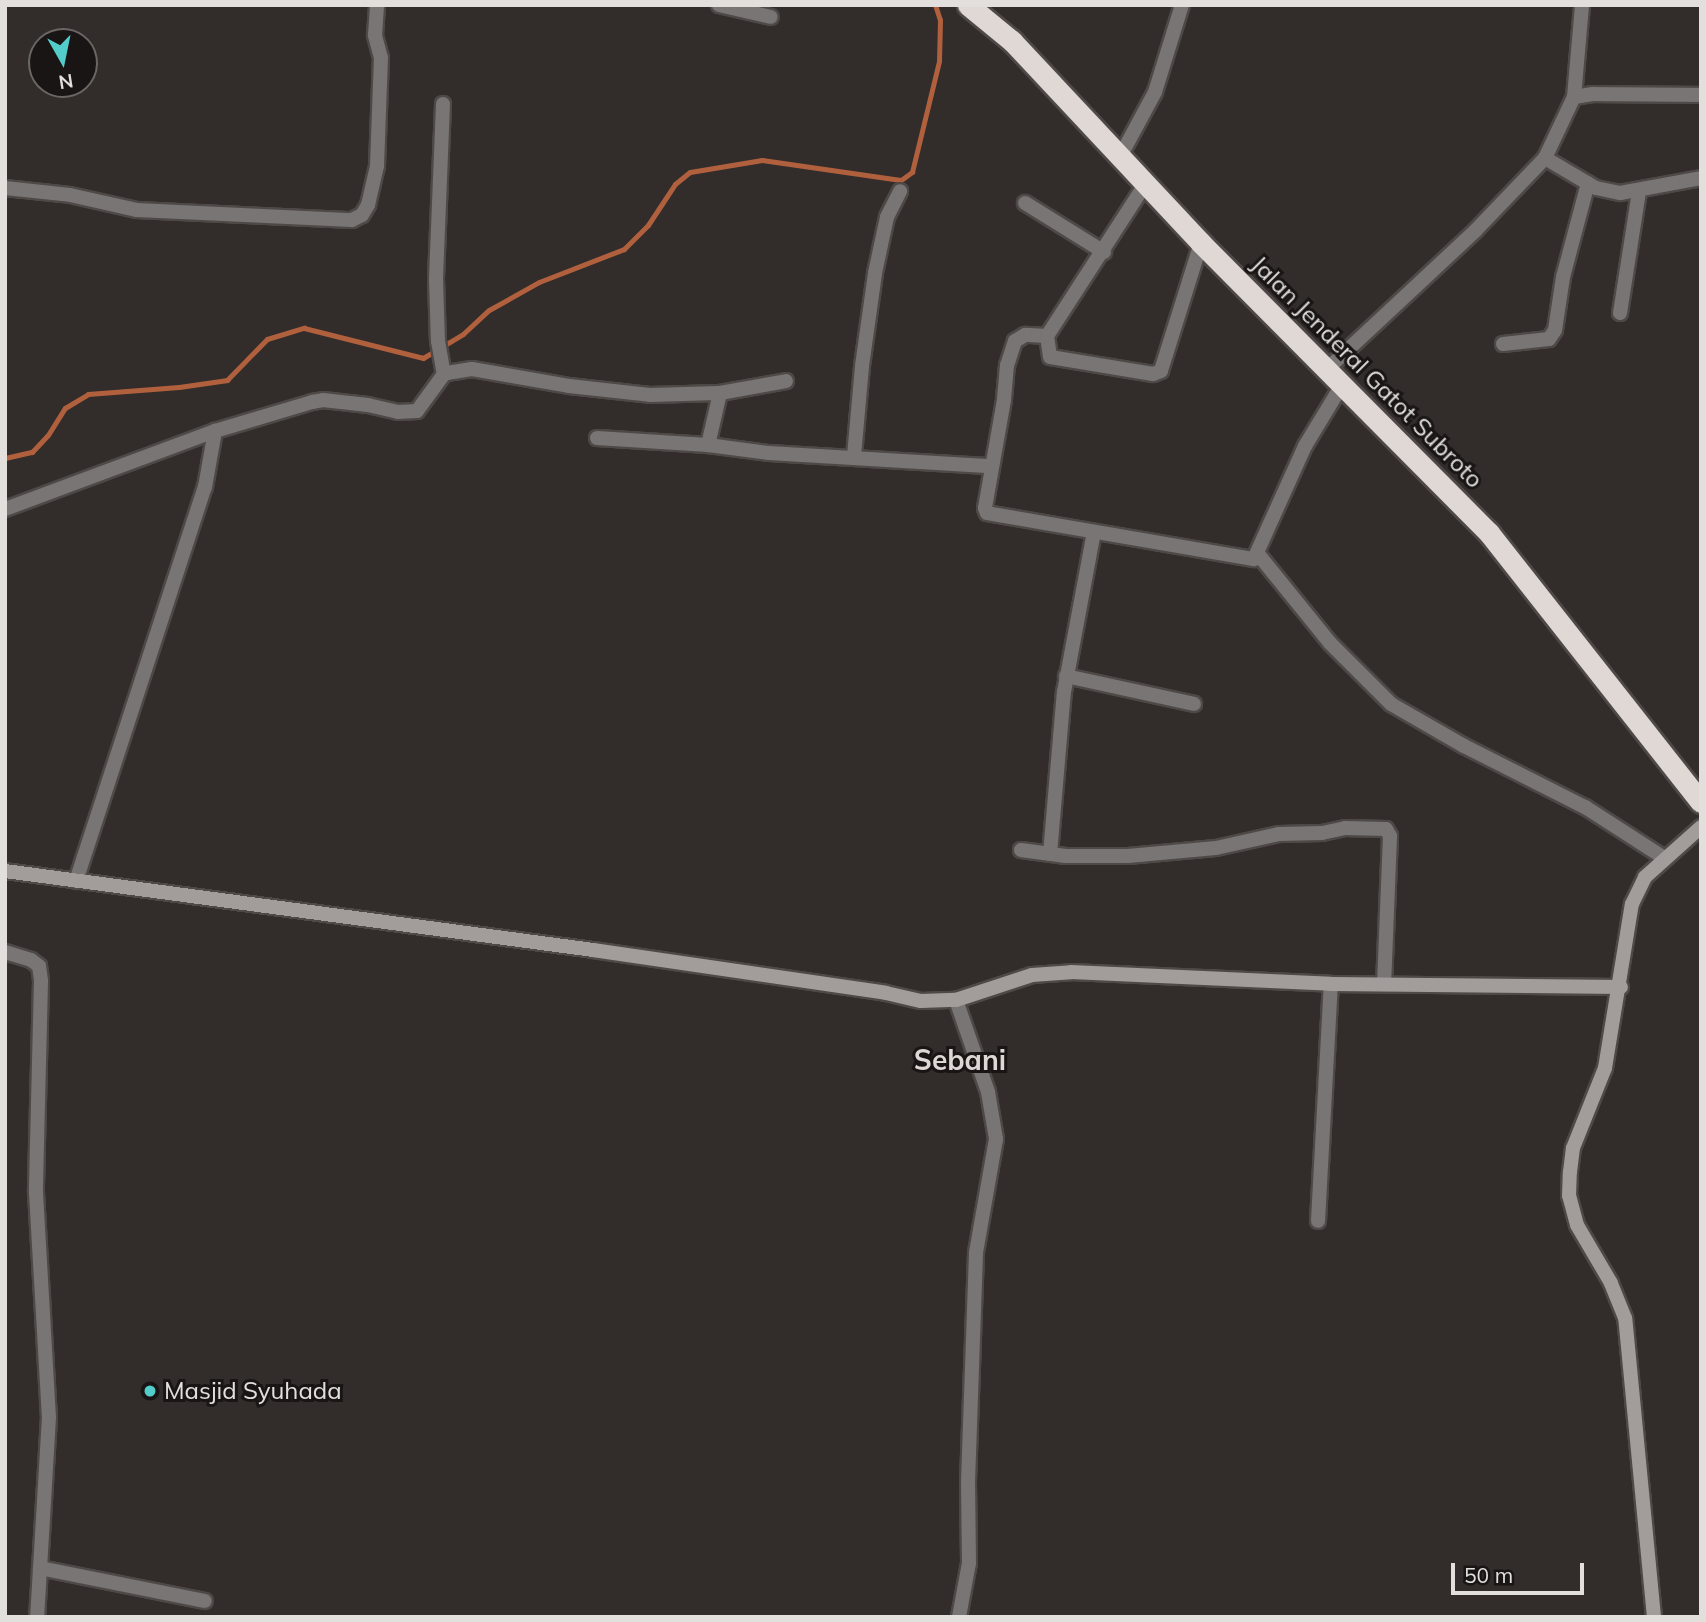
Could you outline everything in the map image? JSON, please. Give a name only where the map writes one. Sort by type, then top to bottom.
[{"type":"highway","name":"Jalan Jenderal Gatot Subroto","points":[[968,5],[1012,41],[1201,243],[1489,533],[1701,802]]},
{"type":"street","points":[[5,188],[70,195],[138,210],[352,220],[362,215],[368,205],[377,166],[381,58],[375,35],[377,5]]},
{"type":"street","points":[[719,5],[771,17]]},
{"type":"street","points":[[1121,155],[1155,92],[1182,5]]},
{"type":"street","points":[[1326,370],[1475,231],[1545,158],[1574,97],[1582,5]]},
{"type":"street","points":[[1574,97],[1593,94],[1701,95]]},
{"type":"street","points":[[5,509],[215,431],[323,400],[368,404],[398,412],[417,411],[443,368],[438,341],[436,279],[443,104]]},
{"type":"street","points":[[1545,158],[1588,183],[1620,193],[1639,192],[1701,178]]},
{"type":"street","points":[[1047,336],[1104,252],[1146,183]]},
{"type":"street","points":[[1503,344],[1525,344],[1549,339],[1555,330],[1563,277],[1588,183]]},
{"type":"street","points":[[854,456],[862,366],[875,273],[887,217],[900,191]]},
{"type":"street","points":[[1620,313],[1639,192]]},
{"type":"street","points":[[1025,203],[1104,252]]},
{"type":"street","points":[[1201,243],[1161,372],[1153,374],[1051,357],[1051,341],[1047,336],[1025,335],[1015,341],[1011,349],[991,466],[985,508],[987,513],[1094,533],[1187,546],[1247,560],[1254,559],[1305,446],[1342,385]]},
{"type":"street","points":[[443,368],[472,369],[569,386],[650,395],[720,393],[786,381]]},
{"type":"street","points":[[708,445],[720,393]]},
{"type":"street","points":[[76,881],[205,487],[215,431]]},
{"type":"street","points":[[597,438],[708,445],[769,453],[854,456],[895,462],[991,466]]},
{"type":"street","points":[[1050,854],[1066,676],[1094,533]]},
{"type":"street","points":[[1258,555],[1330,643],[1391,704],[1464,746],[1585,807],[1664,858]]},
{"type":"street","points":[[1066,676],[1194,704]]},
{"type":"street","points":[[1654,1617],[1625,1318],[1611,1283],[1577,1225],[1569,1196],[1573,1148],[1605,1068],[1621,987],[1632,904],[1646,877],[1701,827]]},
{"type":"street","points":[[1021,850],[1050,854],[1128,856],[1216,848],[1279,834],[1322,833],[1345,828],[1386,828],[1390,836],[1384,984]]},
{"type":"street","points":[[5,872],[593,950],[886,993],[921,1001],[956,1000],[1032,975],[1071,972],[1331,984],[1621,987]]},
{"type":"street","points":[[5,952],[31,960],[39,966],[41,981],[37,1207],[49,1417],[37,1617]]},
{"type":"street","points":[[1318,1221],[1331,984]]},
{"type":"street","points":[[956,1000],[982,1072],[994,1118],[996,1139],[975,1252],[968,1480],[969,1563],[959,1617]]},
{"type":"street","points":[[40,1568],[205,1601]]},
{"type":"waterway","points":[[5,458],[32,452],[48,435],[65,408],[88,394],[179,387],[227,380],[267,339],[304,328],[423,358],[463,334],[489,310],[539,282],[624,249],[648,225],[675,184],[690,172],[762,160],[901,180],[912,172],[939,61],[940,20],[935,5]]},
{"type":"place","name":"Masjid Syuhada","points":[[150,1391]]},
{"type":"district","name":"Sebani","points":[[960,1060]]}]
